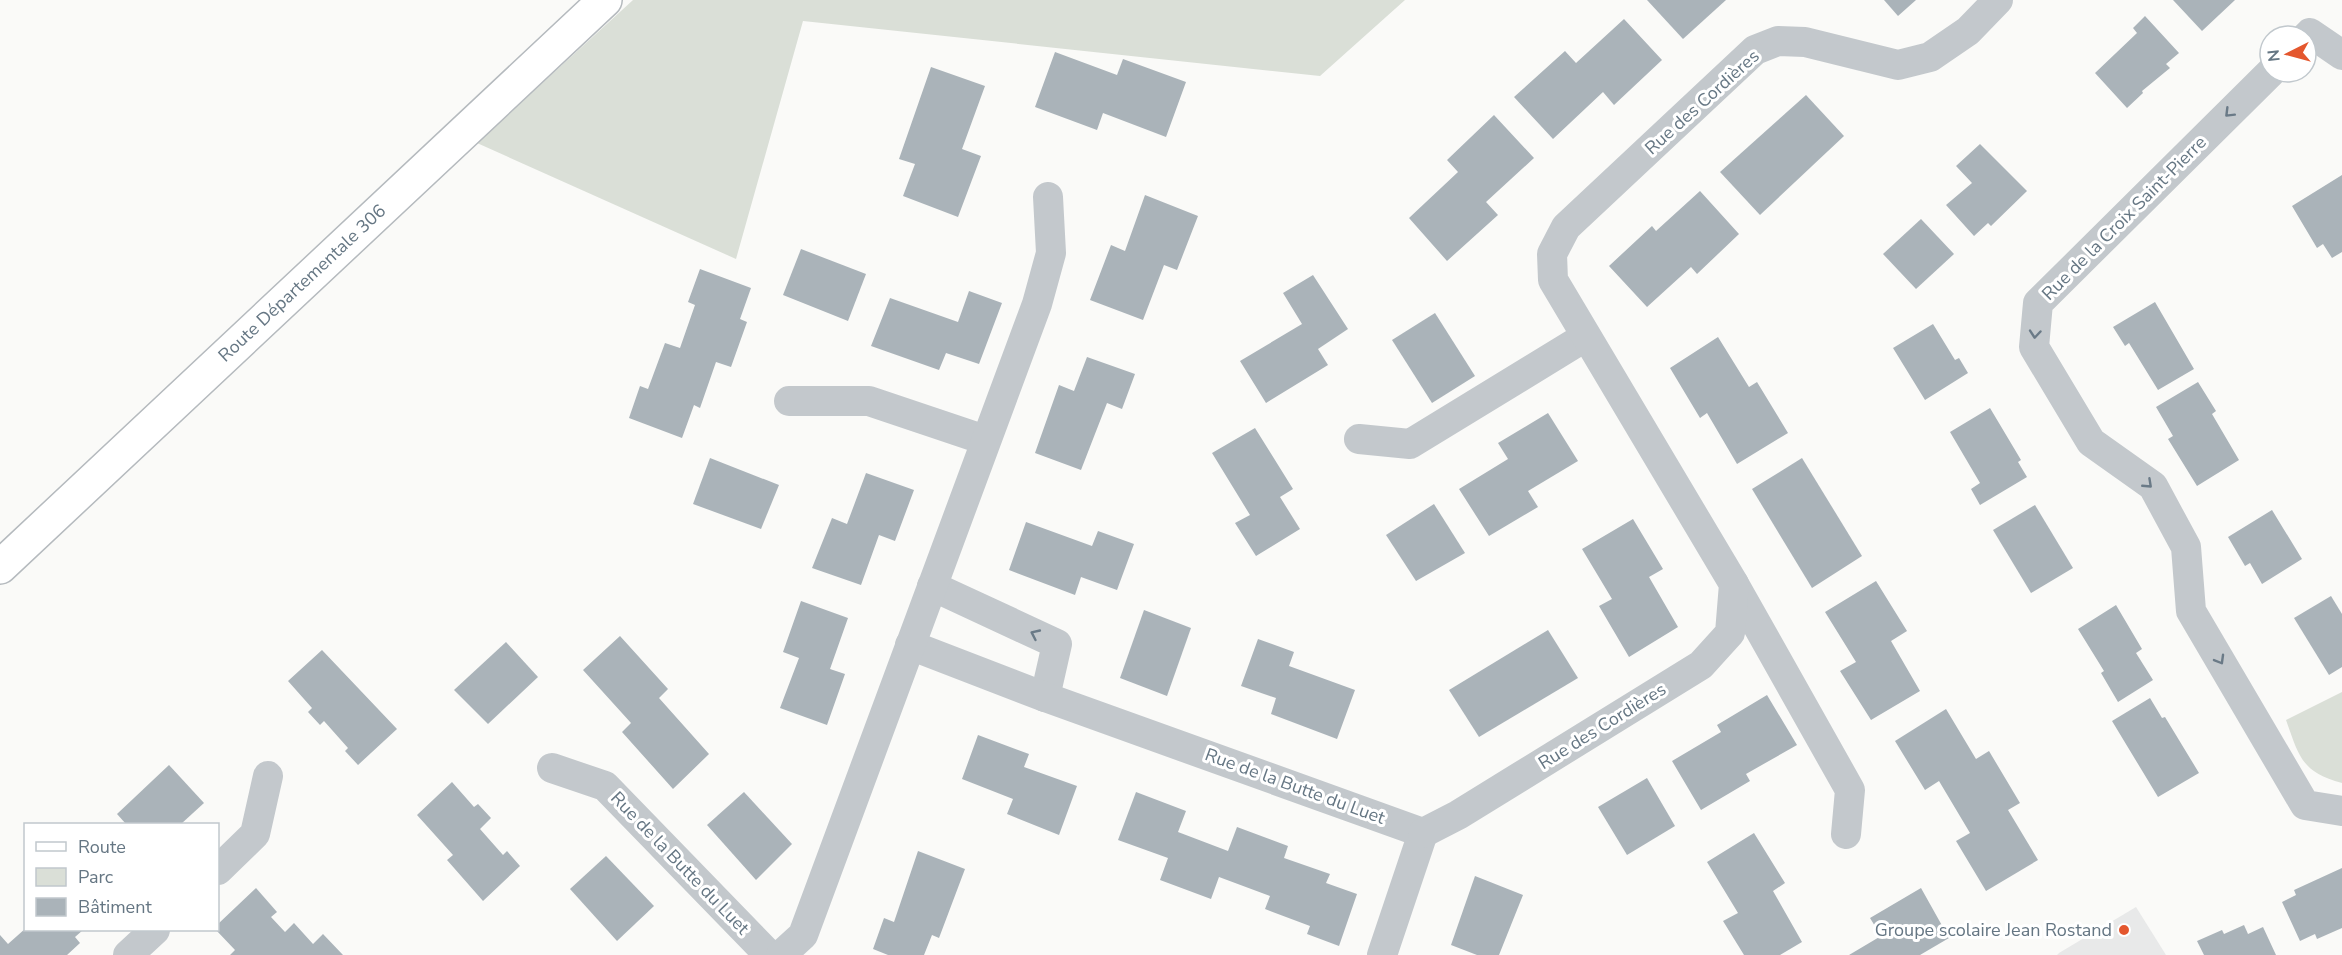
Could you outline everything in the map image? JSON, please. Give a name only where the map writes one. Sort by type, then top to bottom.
[{"type":"main road","name":"Route Départementale 306","points":[[0,567],[604,0]]},
{"type":"street","name":"Rue des Cordières","points":[[1846,834],[1850,790],[1734,584],[1553,280],[1552,254],[1566,227],[1755,51],[1778,41],[1804,42],[1898,65],[1930,57],[1968,31],[1998,0]]},
{"type":"street","points":[[2318,38],[2342,55]]},
{"type":"street","name":"Rue de la Croix Saint-Pierre","points":[[2259,84],[2038,303],[2034,347],[2091,441],[2152,486],[2186,547],[2191,611],[2305,805],[2342,811]]},
{"type":"street","points":[[782,955],[803,935],[1037,304],[1051,253],[1048,197]]},
{"type":"street","points":[[1359,439],[1410,444],[1585,337]]},
{"type":"street","points":[[789,401],[869,401],[985,441]]},
{"type":"street","name":"Rue des Cordières","points":[[1423,833],[1458,815],[1701,665],[1730,633],[1734,584]]},
{"type":"street","points":[[932,586],[1057,644],[1045,698]]},
{"type":"street","name":"Rue de la Butte du Luet","points":[[910,645],[1045,698],[1423,833]]},
{"type":"street","name":"Rue de la Butte du Luet","points":[[552,768],[605,786],[769,955]]},
{"type":"street","points":[[219,869],[255,834],[268,776]]},
{"type":"street","points":[[1382,955],[1423,833]]},
{"type":"street","points":[[128,955],[154,931]]},
{"type":"shaded area","name":"Groupe scolaire Jean Rostand","points":[[2136,907],[2166,955],[2057,955],[2059,953]]},
{"type":"green space","points":[[633,0],[1405,0],[1320,76],[803,21],[736,259],[477,143]]},
{"type":"green space","points":[[2342,692],[2342,783],[2328,779],[2310,768],[2294,743],[2286,720]]},
{"type":"building","points":[[1647,0],[1726,0],[1683,39]]},
{"type":"building","points":[[1884,0],[1916,0],[1898,16]]},
{"type":"building","points":[[2173,0],[2235,0],[2202,31]]},
{"type":"building","points":[[2145,16],[2179,53],[2166,64],[2170,68],[2142,91],[2143,93],[2127,108],[2095,73],[2137,33],[2133,28]]},
{"type":"building","points":[[1624,19],[1662,60],[1614,105],[1603,92],[1553,139],[1514,97],[1565,51],[1576,63]]},
{"type":"building","points":[[1055,52],[1117,75],[1123,59],[1186,82],[1166,137],[1103,113],[1097,130],[1035,107]]},
{"type":"building","points":[[931,67],[985,86],[962,149],[981,156],[958,217],[903,196],[915,164],[899,159]]},
{"type":"building","points":[[1806,95],[1844,136],[1760,215],[1720,172]]},
{"type":"building","points":[[1494,115],[1534,158],[1486,202],[1498,215],[1447,261],[1409,218],[1458,172],[1447,160]]},
{"type":"building","points":[[1980,144],[2027,191],[1991,226],[1988,223],[1974,236],[1946,205],[1972,183],[1956,166]]},
{"type":"building","points":[[2342,175],[2342,252],[2332,258],[2323,244],[2317,248],[2292,206]]},
{"type":"building","points":[[1700,191],[1739,234],[1697,274],[1691,267],[1647,307],[1609,266],[1652,226],[1656,231]]},
{"type":"building","points":[[1145,195],[1198,216],[1177,270],[1164,265],[1143,320],[1090,300],[1111,245],[1125,251]]},
{"type":"building","points":[[1921,219],[1954,254],[1916,289],[1883,254]]},
{"type":"building","points":[[801,249],[866,274],[848,321],[783,295]]},
{"type":"building","points":[[700,269],[751,288],[740,319],[747,322],[731,367],[716,362],[700,408],[694,405],[682,438],[629,418],[640,386],[648,389],[665,343],[680,348],[695,305],[688,302]]},
{"type":"building","points":[[1313,275],[1348,329],[1318,349],[1328,365],[1266,403],[1240,361],[1302,324],[1283,293]]},
{"type":"building","points":[[969,291],[1002,303],[979,364],[946,353],[939,370],[871,346],[890,298],[958,322]]},
{"type":"building","points":[[2155,302],[2194,369],[2158,390],[2129,343],[2125,346],[2113,327]]},
{"type":"building","points":[[1435,313],[1475,376],[1432,403],[1392,340]]},
{"type":"building","points":[[1933,324],[1955,360],[1959,358],[1968,373],[1925,400],[1893,348]]},
{"type":"building","points":[[1718,337],[1749,387],[1757,382],[1788,433],[1737,464],[1707,413],[1700,418],[1670,368]]},
{"type":"building","points":[[1087,357],[1135,374],[1122,409],[1107,403],[1081,470],[1035,453],[1059,385],[1074,391]]},
{"type":"building","points":[[2198,382],[2216,411],[2212,414],[2239,460],[2197,486],[2168,439],[2173,436],[2156,407]]},
{"type":"building","points":[[1990,408],[2021,460],[2018,462],[2027,477],[1980,505],[1971,489],[1980,483],[1950,432]]},
{"type":"building","points":[[1548,413],[1578,461],[1528,491],[1538,507],[1489,536],[1459,489],[1508,459],[1498,443]]},
{"type":"building","points":[[1255,428],[1293,489],[1280,497],[1300,529],[1256,556],[1235,523],[1250,515],[1212,453]]},
{"type":"building","points":[[710,458],[779,485],[761,529],[693,504]]},
{"type":"building","points":[[1802,458],[1862,556],[1812,588],[1752,489]]},
{"type":"building","points":[[866,473],[914,490],[895,541],[879,535],[861,585],[812,568],[832,518],[847,524]]},
{"type":"building","points":[[1434,504],[1465,553],[1416,581],[1386,535]]},
{"type":"building","points":[[2035,505],[2073,568],[2031,593],[1993,530]]},
{"type":"building","points":[[2272,510],[2302,559],[2262,584],[2250,563],[2245,566],[2228,537]]},
{"type":"building","points":[[1633,519],[1663,569],[1649,577],[1678,627],[1629,657],[1599,606],[1612,599],[1582,549]]},
{"type":"building","points":[[1026,522],[1092,546],[1098,531],[1134,544],[1117,590],[1081,577],[1075,595],[1009,570]]},
{"type":"building","points":[[1876,581],[1907,631],[1891,641],[1920,691],[1871,720],[1840,671],[1856,662],[1825,612]]},
{"type":"building","points":[[2331,596],[2342,614],[2342,667],[2329,675],[2294,618]]},
{"type":"building","points":[[801,601],[848,618],[830,669],[845,674],[827,725],[780,708],[799,658],[783,652]]},
{"type":"building","points":[[2116,605],[2142,649],[2136,653],[2153,680],[2118,702],[2101,673],[2104,671],[2078,629]]},
{"type":"building","points":[[1144,610],[1191,628],[1167,696],[1120,678]]},
{"type":"building","points":[[1548,630],[1578,678],[1479,737],[1449,690]]},
{"type":"building","points":[[620,636],[668,689],[659,698],[709,754],[673,789],[622,732],[631,723],[583,670]]},
{"type":"building","points":[[1258,639],[1294,652],[1289,666],[1355,690],[1337,739],[1271,714],[1276,698],[1241,686]]},
{"type":"building","points":[[506,642],[538,677],[488,724],[454,690]]},
{"type":"building","points":[[322,650],[397,729],[358,765],[345,751],[348,748],[324,721],[320,725],[308,712],[312,708],[288,681]]},
{"type":"building","points":[[1767,695],[1797,745],[1746,774],[1750,781],[1701,810],[1672,761],[1721,732],[1717,725]]},
{"type":"building","points":[[2150,698],[2162,718],[2165,717],[2199,773],[2158,797],[2112,721]]},
{"type":"building","points":[[1946,709],[1976,759],[1989,751],[2020,803],[2008,810],[2038,860],[1986,891],[1956,841],[1970,833],[1939,781],[1925,790],[1895,741]]},
{"type":"building","points":[[978,735],[1029,754],[1024,767],[1077,786],[1059,835],[1007,814],[1013,799],[962,779]]},
{"type":"building","points":[[169,765],[204,803],[182,823],[125,823],[117,814]]},
{"type":"building","points":[[1647,778],[1675,826],[1627,855],[1598,807]]},
{"type":"building","points":[[452,782],[474,807],[478,804],[491,818],[480,829],[503,855],[507,851],[520,866],[483,901],[447,860],[453,855],[417,815]]},
{"type":"building","points":[[744,792],[792,844],[756,880],[707,825]]},
{"type":"building","points":[[1136,792],[1186,811],[1178,832],[1228,851],[1237,827],[1288,846],[1284,858],[1330,874],[1326,883],[1357,894],[1339,946],[1307,934],[1310,926],[1265,909],[1270,896],[1219,877],[1211,899],[1160,880],[1168,858],[1118,840]]},
{"type":"building","points":[[1754,833],[1785,883],[1773,891],[1802,942],[1780,955],[1744,955],[1723,921],[1738,913],[1707,862]]},
{"type":"building","points":[[918,851],[965,869],[939,938],[932,935],[924,955],[888,955],[873,949],[884,918],[894,922]]},
{"type":"building","points":[[606,856],[654,906],[617,941],[570,889]]},
{"type":"building","points":[[2342,868],[2342,928],[2317,939],[2315,934],[2300,941],[2282,902],[2296,895],[2294,890]]},
{"type":"building","points":[[1475,876],[1523,895],[1499,955],[1477,955],[1451,945]]},
{"type":"building","points":[[256,888],[277,912],[271,917],[285,932],[294,923],[313,944],[323,934],[343,955],[230,955],[235,950],[217,931],[219,931],[219,923]]},
{"type":"building","points":[[1921,888],[1949,938],[1920,955],[1849,955],[1881,936],[1870,918]]},
{"type":"building","points":[[2244,925],[2248,934],[2263,927],[2276,955],[2204,955],[2197,941],[2222,930],[2224,934]]},
{"type":"building","points":[[24,930],[82,931],[75,937],[80,943],[67,955],[0,955],[0,935],[8,944]]},
{"type":"place","name":"Groupe scolaire Jean Rostand","points":[[2124,930]]}]
